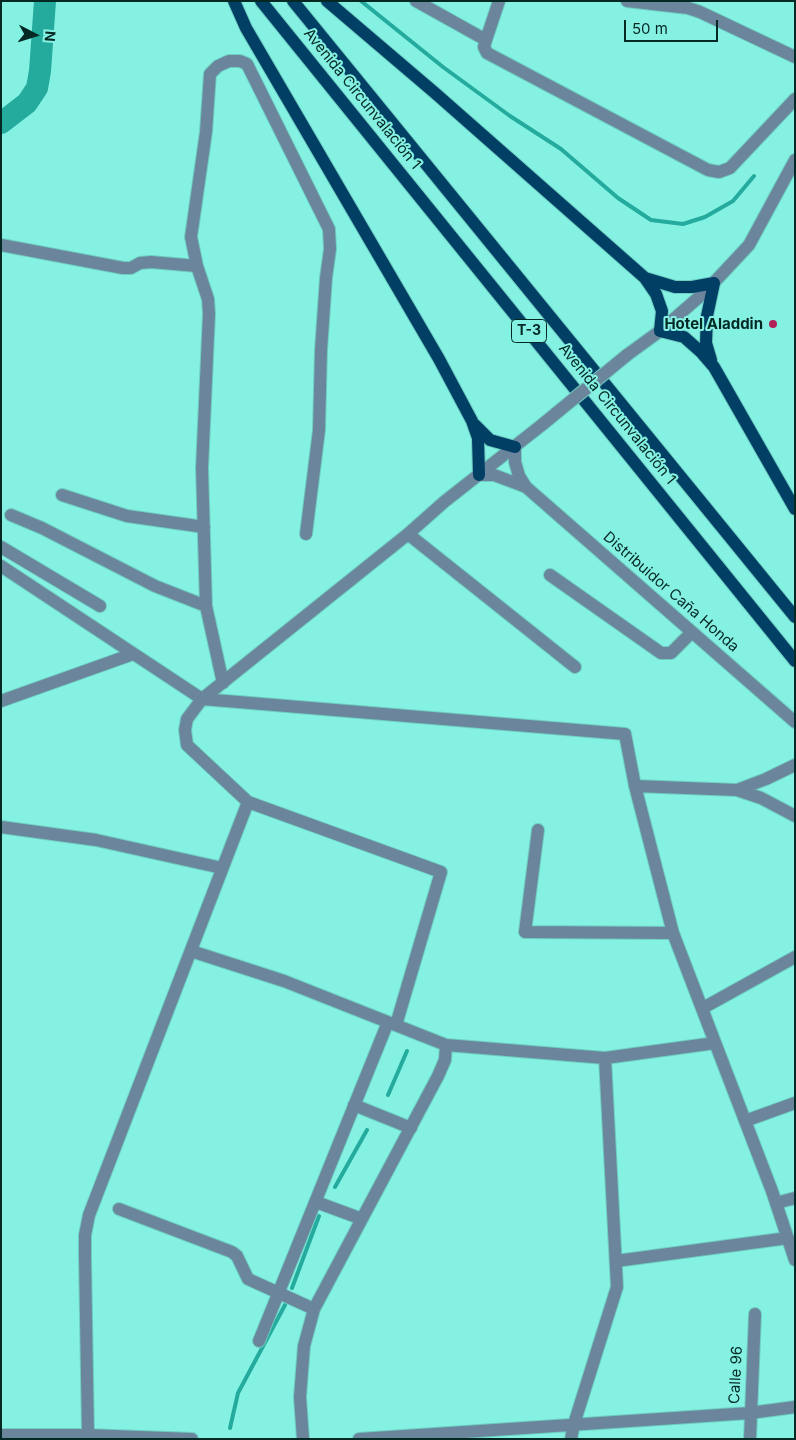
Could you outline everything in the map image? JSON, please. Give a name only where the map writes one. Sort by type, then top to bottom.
[{"type":"main road","points":[[234,1],[246,28],[439,359],[472,421],[478,438],[479,475]]},
{"type":"main road","name":"Avenida Circunvalación 1","points":[[262,1],[795,661]]},
{"type":"main road","name":"Avenida Circunvalación 1","points":[[293,1],[795,617]]},
{"type":"main road","points":[[327,1],[435,93],[644,278],[656,294],[662,311],[660,330],[684,338],[701,352],[714,367],[795,508]]},
{"type":"main road","points":[[644,278],[675,287],[692,287],[714,283],[707,316],[706,343],[714,367]]},
{"type":"main road","points":[[472,421],[490,440],[515,447]]},
{"type":"street","points":[[416,1],[486,40]]},
{"type":"street","points":[[499,1],[484,47],[487,54],[714,172],[730,168],[795,99]]},
{"type":"street","points":[[626,1],[688,8],[795,57]]},
{"type":"street","points":[[223,683],[206,606],[202,468],[209,314],[208,299],[197,266],[191,238],[206,132],[210,74],[218,66],[229,61],[240,60],[246,64],[266,100],[329,229],[330,249],[321,350],[319,430],[306,534]]},
{"type":"street","points":[[260,1341],[354,1106],[392,1024],[441,872],[248,802],[187,745],[185,730],[187,719],[202,699],[408,534],[444,502],[660,330],[714,283],[749,245],[795,160]]},
{"type":"street","points":[[1,244],[123,268],[131,268],[140,263],[151,262],[197,266]]},
{"type":"street","name":"Distribuidor Caña Honda","points":[[515,447],[515,462],[519,476],[526,487],[795,722]]},
{"type":"street","name":"Distribuidor Caña Honda","points":[[479,475],[494,476],[526,487]]},
{"type":"street","points":[[62,495],[127,516],[204,527]]},
{"type":"street","points":[[10,515],[42,528],[155,586],[206,606]]},
{"type":"street","points":[[408,534],[575,667]]},
{"type":"street","points":[[1,547],[100,606]]},
{"type":"street","points":[[1,566],[202,699],[625,734],[635,786],[673,933],[746,1121],[795,1260]]},
{"type":"street","points":[[550,575],[661,653],[671,652],[692,632]]},
{"type":"street","points":[[1,701],[133,654]]},
{"type":"street","points":[[737,790],[795,765]]},
{"type":"street","points":[[635,786],[737,790],[761,798],[795,816]]},
{"type":"street","points":[[88,1435],[84,1256],[88,1222],[248,802]]},
{"type":"street","points":[[1,827],[96,840],[222,868]]},
{"type":"street","points":[[538,830],[525,932],[673,933]]},
{"type":"street","points":[[190,951],[284,982],[446,1045],[605,1058],[716,1043]]},
{"type":"street","points":[[703,1008],[795,958]]},
{"type":"street","points":[[304,1439],[300,1397],[304,1346],[314,1309],[438,1076],[445,1060],[446,1045]]},
{"type":"street","points":[[571,1439],[617,1287],[605,1058]]},
{"type":"street","points":[[746,1121],[795,1103]]},
{"type":"street","points":[[354,1106],[410,1128]]},
{"type":"street","points":[[776,1203],[795,1198]]},
{"type":"street","points":[[316,1202],[362,1219]]},
{"type":"street","points":[[119,1209],[232,1252],[237,1256],[248,1279],[314,1309]]},
{"type":"street","points":[[616,1262],[788,1238]]},
{"type":"street","name":"Calle 96","points":[[750,1439],[755,1314]]},
{"type":"street","points":[[359,1439],[750,1413],[795,1407]]},
{"type":"street","points":[[2,1437],[88,1435],[192,1439]]},
{"type":"waterway","points":[[1,122],[32,85],[40,69],[41,1]]},
{"type":"waterway","points":[[1,123],[27,103],[37,88],[45,1]]},
{"type":"waterway","points":[[361,1],[443,67],[510,116],[561,149],[618,198],[651,220],[683,224],[705,217],[733,201],[754,176]]},
{"type":"waterway","points":[[388,1095],[407,1051]]},
{"type":"waterway","points":[[335,1187],[367,1130]]},
{"type":"waterway","points":[[292,1288],[319,1216]]},
{"type":"waterway","points":[[230,1428],[238,1393],[285,1305]]},
{"type":"place","name":"Hotel Aladdin","points":[[773,324]]}]
